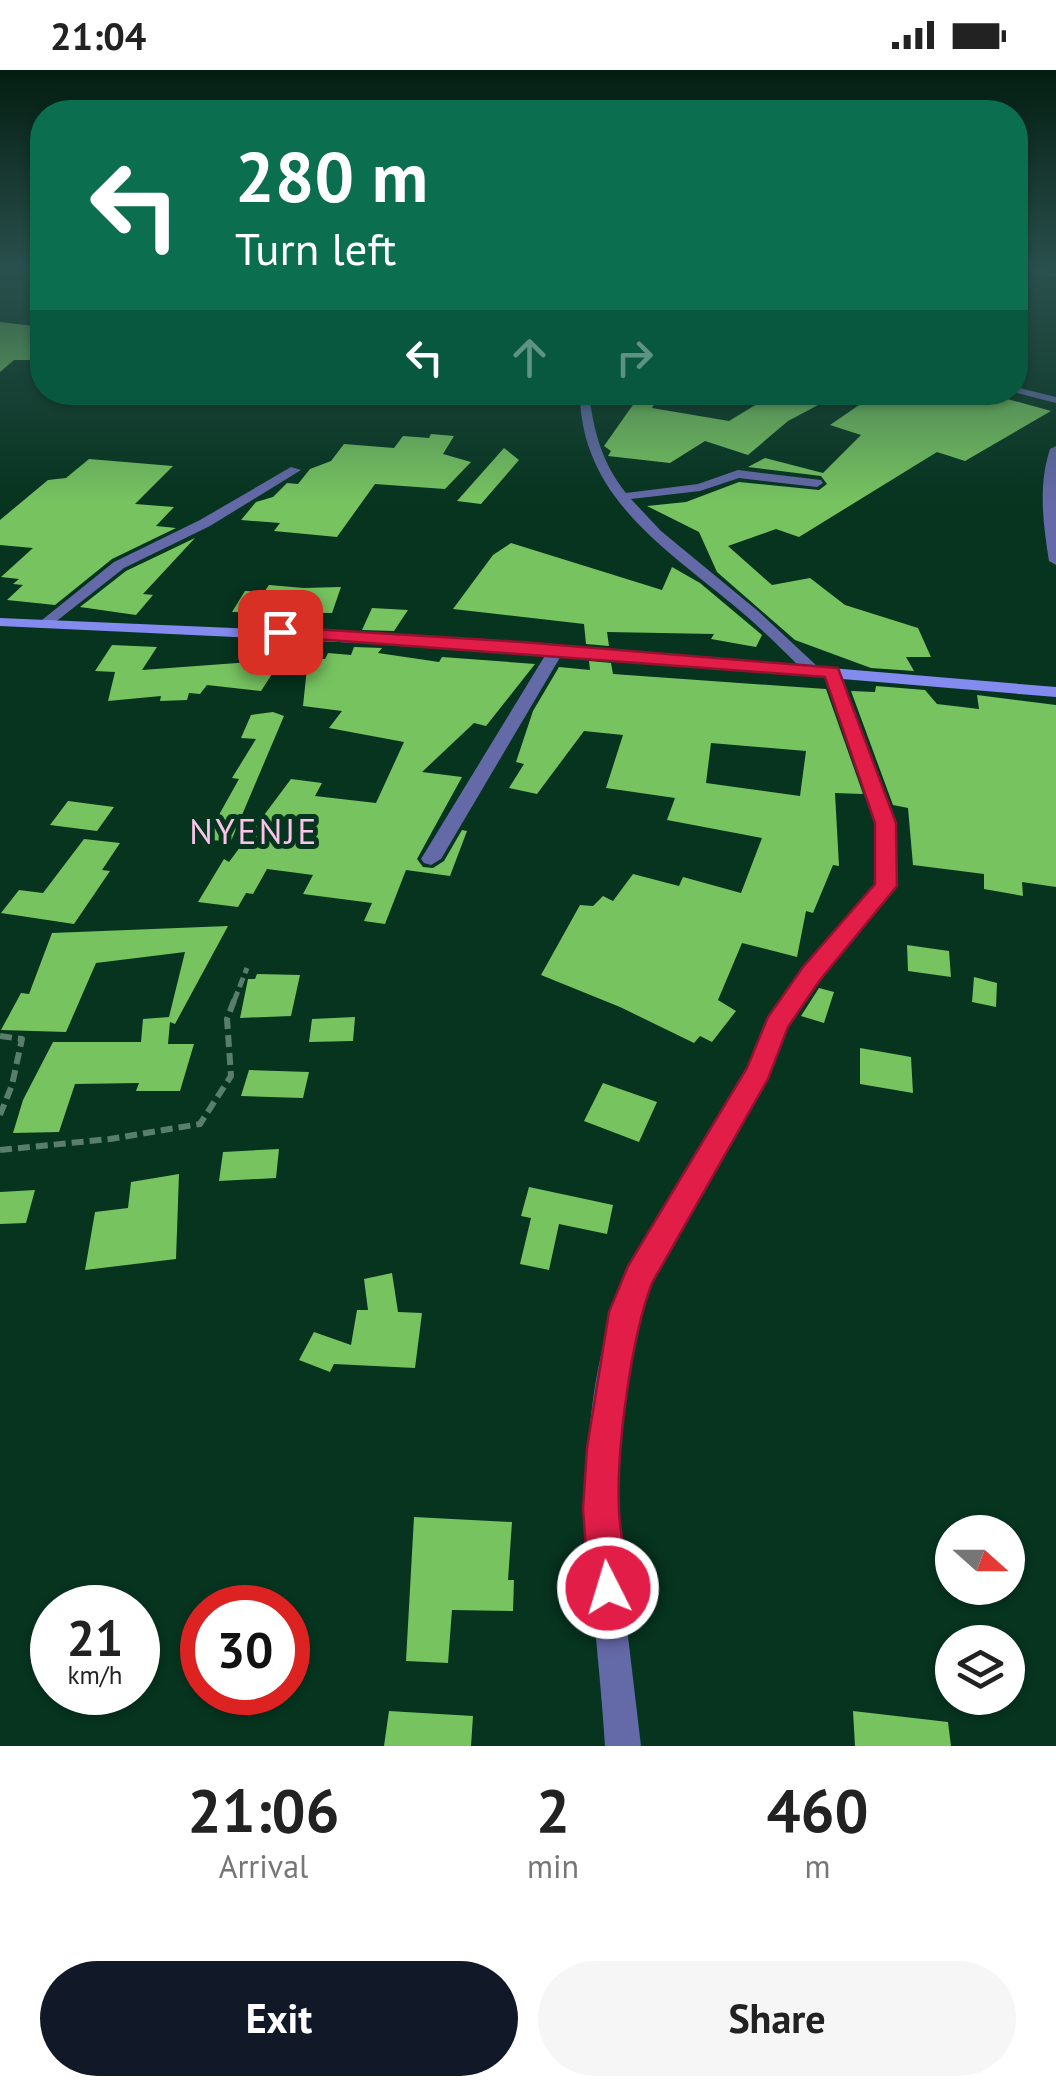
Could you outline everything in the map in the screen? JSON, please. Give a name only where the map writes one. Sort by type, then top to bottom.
[{"type":"street","points":[[1028,393],[1056,400]]},
{"type":"street","points":[[584,405],[593,440],[620,497],[640,521],[822,671],[886,823],[886,886],[812,974],[776,1024],[758,1071],[639,1276],[625,1312],[604,1448],[601,1509],[624,1746]]},
{"type":"street","points":[[1056,449],[1050,468],[1051,536],[1056,561]]},
{"type":"street","points":[[44,624],[119,565],[296,470]]},
{"type":"street","points":[[620,497],[690,489],[738,474],[816,483]]},
{"type":"street","points":[[0,622],[246,631],[557,650],[1056,692]]},
{"type":"street","points":[[431,860],[557,650]]},
{"type":"path","points":[[0,1150],[110,1139],[200,1124],[232,1076],[227,1019],[247,968]]},
{"type":"path","points":[[0,1036],[22,1040],[12,1086],[0,1114]]},
{"type":"building","points":[[0,346],[30,346],[30,360],[14,360],[0,372]]},
{"type":"building","points":[[633,405],[654,405],[652,408],[729,421],[755,405],[818,405],[788,421],[748,455],[705,441],[670,463],[608,456],[611,451],[604,446]]},
{"type":"building","points":[[859,405],[1028,405],[1051,411],[965,461],[937,452],[799,537],[776,529],[728,546],[772,585],[810,578],[845,605],[918,628],[931,657],[906,657],[914,671],[871,668],[795,640],[717,572],[699,532],[647,506],[686,502],[739,482],[819,490],[827,484],[821,476],[748,467],[765,458],[823,473],[861,435],[830,425]]},
{"type":"building","points":[[431,434],[454,436],[443,454],[471,462],[445,489],[375,484],[337,537],[274,531],[280,523],[241,520],[256,502],[273,497],[287,483],[298,484],[310,469],[331,461],[344,444],[394,448],[403,436],[429,438]]},
{"type":"building","points":[[504,448],[519,460],[481,504],[457,501]]},
{"type":"building","points":[[89,459],[173,466],[135,504],[174,507],[156,526],[176,528],[112,559],[55,605],[7,600],[23,585],[13,584],[19,579],[1,577],[33,548],[0,545],[0,520],[48,480],[66,478]]},
{"type":"building","points":[[195,538],[143,594],[153,595],[136,615],[80,607],[126,571]]},
{"type":"building","points":[[511,543],[662,590],[672,567],[700,583],[762,635],[756,647],[711,639],[714,634],[607,632],[609,646],[586,644],[584,624],[453,609],[493,555]]},
{"type":"building","points":[[269,585],[341,587],[332,613],[232,612],[245,591],[264,592]]},
{"type":"building","points":[[372,608],[408,610],[394,631],[362,630]]},
{"type":"building","points":[[112,645],[157,647],[142,670],[251,662],[278,665],[261,691],[207,685],[200,694],[189,693],[187,700],[160,701],[161,696],[108,701],[115,672],[95,671]]},
{"type":"building","points":[[354,647],[382,648],[378,653],[439,662],[442,657],[535,664],[486,726],[474,723],[422,772],[462,777],[417,859],[423,867],[433,868],[444,861],[462,830],[467,831],[450,876],[406,870],[385,924],[364,921],[372,903],[303,894],[313,875],[267,869],[253,894],[246,893],[238,907],[198,902],[224,859],[229,862],[291,779],[322,783],[315,796],[376,803],[404,742],[329,728],[342,711],[303,706],[308,658],[325,659],[328,653],[351,655]]},
{"type":"building","points":[[589,661],[611,663],[613,674],[826,689],[863,794],[835,793],[839,866],[833,865],[813,913],[806,911],[797,957],[742,943],[718,1000],[736,1011],[712,1042],[700,1036],[694,1043],[541,975],[580,905],[593,906],[603,896],[613,901],[633,874],[679,886],[683,877],[741,893],[762,838],[667,820],[675,798],[606,788],[623,735],[584,731],[537,794],[509,788],[524,764],[516,762],[533,711],[559,667],[590,670]],"holes":[[[711,743],[806,751],[800,796],[706,783]]]},
{"type":"building","points":[[876,686],[925,690],[937,704],[979,709],[977,695],[1056,705],[1056,887],[1022,882],[1023,896],[984,889],[984,874],[913,865],[908,808],[893,805],[851,691],[875,692]]},
{"type":"building","points":[[273,712],[284,716],[231,841],[205,840],[239,779],[232,778],[256,739],[241,738],[251,715]]},
{"type":"building","points":[[68,801],[114,807],[97,831],[50,825]]},
{"type":"building","points":[[84,839],[120,843],[102,870],[110,871],[74,924],[1,913],[19,890],[43,893]]},
{"type":"building","points":[[228,926],[175,1024],[170,1022],[168,1044],[194,1044],[180,1091],[136,1091],[139,1083],[75,1084],[59,1132],[13,1133],[23,1100],[53,1042],[141,1042],[143,1019],[169,1017],[185,952],[96,963],[66,1032],[1,1030],[21,993],[29,994],[52,933]]},
{"type":"building","points":[[907,945],[949,951],[951,977],[908,971]]},
{"type":"building","points":[[257,974],[300,975],[291,1016],[240,1018],[248,979],[255,979]]},
{"type":"building","points":[[974,977],[997,983],[996,1007],[972,1002]]},
{"type":"building","points":[[819,988],[834,992],[824,1023],[801,1016]]},
{"type":"building","points":[[355,1017],[353,1041],[309,1042],[312,1019]]},
{"type":"building","points":[[860,1048],[911,1057],[913,1093],[860,1084]]},
{"type":"building","points":[[249,1070],[309,1072],[303,1098],[241,1096]]},
{"type":"building","points":[[603,1083],[657,1102],[639,1142],[584,1121]]},
{"type":"building","points":[[279,1149],[276,1178],[219,1181],[223,1152]]},
{"type":"building","points":[[179,1174],[176,1259],[85,1270],[95,1212],[128,1208],[131,1182]]},
{"type":"building","points":[[529,1187],[613,1205],[607,1234],[559,1224],[549,1270],[520,1264],[531,1218],[521,1216]]},
{"type":"building","points":[[35,1190],[26,1223],[0,1224],[0,1192]]},
{"type":"building","points":[[392,1273],[398,1312],[422,1313],[415,1368],[334,1364],[330,1372],[299,1360],[314,1332],[351,1345],[357,1310],[368,1310],[364,1279]]},
{"type":"building","points":[[414,1517],[512,1522],[508,1580],[514,1580],[513,1611],[452,1610],[448,1663],[406,1661]]},
{"type":"building","points":[[389,1711],[473,1716],[471,1746],[384,1746]]},
{"type":"building","points":[[853,1711],[948,1722],[951,1746],[855,1746]]},
{"type":"district","name":"NYENJE","points":[[254,831]]},
{"type":"route","points":[[280,632],[832,672],[886,823],[886,886],[812,974],[776,1024],[758,1071],[639,1276],[625,1312],[604,1448],[601,1509],[608,1588]]}]
